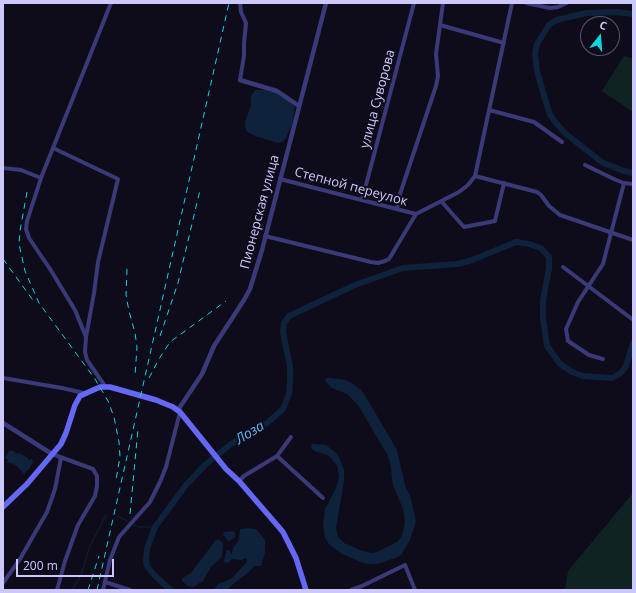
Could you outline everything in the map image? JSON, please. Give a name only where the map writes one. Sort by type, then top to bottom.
[{"type":"main road","points":[[3,507],[27,484],[64,440],[75,405],[79,398],[84,393],[105,386],[120,390],[156,400],[179,411],[226,469],[239,481],[287,538],[296,558],[306,590]]},
{"type":"street","points":[[86,337],[75,310],[27,235],[27,220],[41,178],[111,3]]},
{"type":"street","points":[[240,3],[241,12],[246,23],[244,56],[240,80],[277,91],[299,106]]},
{"type":"street","name":"Пионерская улица","points":[[179,411],[205,368],[217,340],[244,300],[254,275],[326,3]]},
{"type":"street","name":"улица Суворова","points":[[362,200],[414,3]]},
{"type":"street","points":[[396,209],[436,86],[438,76],[436,54],[443,3]]},
{"type":"street","points":[[265,236],[378,263],[389,259],[416,214],[459,192],[468,185],[475,176],[512,3]]},
{"type":"street","points":[[526,3],[550,8],[558,7],[567,3]]},
{"type":"street","points":[[440,25],[504,43]]},
{"type":"street","points":[[489,110],[534,122],[562,142]]},
{"type":"street","points":[[53,148],[118,179],[98,262],[85,352],[87,360],[105,386]]},
{"type":"street","points":[[585,165],[624,183],[633,184]]},
{"type":"street","points":[[3,168],[21,170],[41,178]]},
{"type":"street","points":[[475,176],[537,192],[541,194],[549,206],[560,215],[633,240]]},
{"type":"street","name":"Степной переулок","points":[[280,179],[416,214]]},
{"type":"street","points":[[441,201],[464,227],[495,221],[504,183]]},
{"type":"street","points":[[603,359],[589,355],[568,341],[566,329],[578,302],[603,264],[624,183]]},
{"type":"street","points":[[563,267],[632,319]]},
{"type":"street","points":[[3,378],[84,393]]},
{"type":"street","points":[[103,590],[110,560],[119,537],[150,502],[160,482],[166,467],[179,411]]},
{"type":"street","points":[[3,423],[52,454],[87,466],[94,470],[97,476],[95,496],[73,538],[56,590]]},
{"type":"street","points":[[239,481],[244,476],[277,456],[291,437]]},
{"type":"street","points":[[277,456],[323,498]]},
{"type":"street","points":[[3,583],[20,559],[47,512],[55,489],[60,458]]},
{"type":"street","points":[[351,590],[362,588],[405,565],[415,590]]},
{"type":"street","points":[[105,582],[130,590]]},
{"type":"green space","points":[[624,56],[633,59],[633,112],[602,91]]},
{"type":"green space","points":[[633,493],[633,590],[565,590],[568,571]]},
{"type":"water","points":[[255,90],[275,92],[295,106],[292,124],[286,138],[282,142],[278,143],[255,136],[246,131],[245,122],[251,105],[251,96]]},
{"type":"water","points":[[326,378],[346,380],[361,390],[397,450],[405,485],[411,499],[416,521],[410,540],[402,554],[398,557],[377,564],[361,562],[342,554],[329,544],[325,538],[323,525],[325,509],[336,488],[339,477],[337,466],[331,458],[315,451],[311,448],[312,444],[326,445],[335,452],[339,457],[344,470],[344,481],[336,528],[338,537],[344,543],[371,553],[377,552],[397,542],[403,532],[405,520],[403,509],[393,485],[390,462],[387,454],[358,405],[347,394],[332,388],[325,381]]},
{"type":"water","points":[[9,451],[14,451],[16,454],[18,453],[27,457],[29,460],[32,459],[33,462],[29,469],[25,472],[25,475],[16,465],[7,462],[8,459],[5,458]]},
{"type":"water","points":[[240,529],[256,529],[265,540],[265,553],[261,566],[254,566],[227,590],[214,590],[218,584],[231,579],[247,562],[247,559],[245,558],[241,560],[232,559],[228,563],[224,561],[227,550],[229,550],[231,554],[233,548],[239,540]]},
{"type":"water","points":[[233,531],[235,533],[235,537],[230,541],[227,540],[223,534],[224,532]]},
{"type":"water","points":[[218,539],[223,543],[222,557],[211,567],[203,581],[193,587],[188,586],[182,581],[182,578],[191,573]]},
{"type":"waterway","points":[[633,14],[616,12],[587,13],[556,20],[549,25],[537,44],[535,53],[537,71],[545,99],[550,115],[556,123],[566,134],[603,163],[633,173]]},
{"type":"waterway","name":"Лоза","points":[[171,590],[154,575],[147,566],[147,549],[155,527],[186,485],[205,465],[231,444],[267,423],[283,409],[289,394],[290,379],[290,367],[283,332],[284,323],[289,316],[355,285],[403,268],[458,264],[472,260],[516,242],[541,248],[549,257],[549,269],[543,300],[543,318],[547,346],[560,364],[572,372],[583,376],[612,378],[621,373],[626,366],[633,343]]},
{"type":"waterway","points":[[72,590],[81,575],[90,546],[106,515]]},
{"type":"waterway","points":[[117,516],[129,522]]},
{"type":"waterway","points":[[132,524],[138,527],[155,527]]},
{"type":"railway","points":[[97,590],[229,3]]},
{"type":"railway","points":[[160,336],[178,283],[200,190]]},
{"type":"railway","points":[[27,192],[19,244],[25,271],[39,303],[95,379],[108,401],[114,417],[119,442],[120,457],[116,480]]},
{"type":"railway","points":[[3,259],[35,303]]},
{"type":"railway","points":[[127,269],[126,295],[137,347],[135,376]]},
{"type":"railway","points":[[149,378],[170,342],[226,301]]},
{"type":"railway","points":[[130,514],[138,429]]},
{"type":"railway","points":[[88,590],[99,556]]}]
